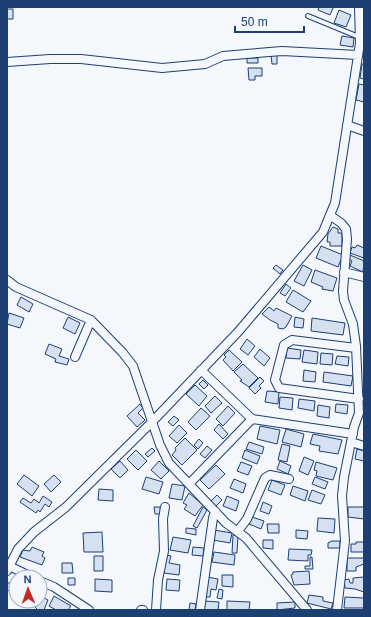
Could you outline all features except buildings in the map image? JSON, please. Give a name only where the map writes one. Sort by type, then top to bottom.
[{"type":"street","points":[[8,567],[18,548],[34,532],[66,507],[151,423],[238,332],[294,268],[323,232],[331,216],[335,203],[358,55],[360,38],[359,7]]},
{"type":"street","points":[[7,62],[50,59],[82,59],[162,68],[205,64],[223,56],[253,53],[290,51],[358,55]]},
{"type":"street","points":[[347,125],[364,131]]},
{"type":"street","points":[[331,216],[342,223],[346,229],[347,239],[344,272],[344,300],[353,324],[356,348],[360,422],[352,438],[342,496],[345,541],[337,610]]},
{"type":"street","points":[[344,272],[364,277]]},
{"type":"street","points":[[7,280],[16,287],[91,320],[104,332],[133,366],[151,423],[160,446],[169,463],[226,523],[246,538],[307,610]]},
{"type":"street","points":[[75,358],[91,320]]},
{"type":"street","points":[[356,348],[292,340],[284,345],[275,380],[279,388],[359,399]]},
{"type":"street","points":[[201,370],[252,419],[352,438],[364,446]]},
{"type":"street","points":[[189,484],[252,419]]},
{"type":"street","points":[[238,531],[247,519],[265,478],[270,475],[289,479]]},
{"type":"street","points":[[156,610],[158,580],[164,551],[163,519],[165,507]]},
{"type":"street","points":[[200,610],[212,518],[215,511]]},
{"type":"street","points":[[48,584],[89,610]]},
{"type":"lane","points":[[308,16],[360,38]]}]
